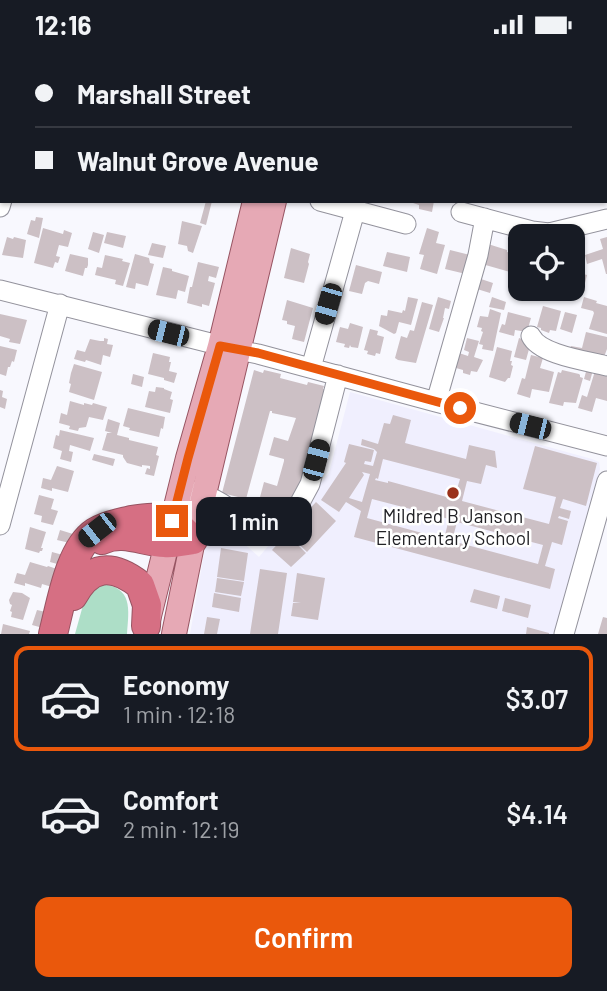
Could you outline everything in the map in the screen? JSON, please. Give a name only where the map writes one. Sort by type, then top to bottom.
[{"type":"highway","points":[[53,634],[76,554],[86,539],[97,530],[150,517],[177,535]]},
{"type":"highway","points":[[63,634],[82,567],[101,541],[120,535],[177,535]]},
{"type":"highway","points":[[73,596],[88,576],[101,570],[121,573],[140,585],[147,605],[146,630]]},
{"type":"main road","points":[[229,348],[255,203]]},
{"type":"main road","points":[[146,630],[192,491],[229,348],[273,203]]},
{"type":"main road","points":[[174,634],[177,535]]},
{"type":"street","points":[[327,203],[406,225]]},
{"type":"street","points":[[310,367],[355,211]]},
{"type":"street","points":[[461,212],[532,232],[549,233],[607,219]]},
{"type":"street","points":[[436,402],[478,255],[485,218]]},
{"type":"street","points":[[0,290],[258,353],[607,446]]},
{"type":"street","points":[[0,525],[60,305]]},
{"type":"street","points":[[531,336],[540,347],[555,353],[607,366]]},
{"type":"street","points":[[192,491],[219,500],[257,532],[262,532],[296,510],[310,484],[338,375]]},
{"type":"street","points":[[564,634],[607,481]]},
{"type":"shaded area","name":"Mildred B Janson Elementary School","points":[[350,392],[599,462],[600,469],[555,634],[190,634],[211,514],[259,557],[329,473]]},
{"type":"green space","points":[[101,584],[111,586],[124,595],[128,608],[127,634],[75,634],[85,598]]},
{"type":"building","points":[[205,203],[212,203],[206,225],[200,223]]},
{"type":"building","points":[[413,203],[434,203],[432,212],[419,209],[419,205]]},
{"type":"building","points":[[36,217],[43,218],[39,238],[27,234],[31,220],[35,221]]},
{"type":"building","points":[[182,221],[202,226],[193,253],[188,251],[187,246],[178,244]]},
{"type":"building","points":[[43,228],[63,234],[64,230],[72,233],[68,247],[59,245],[56,256],[60,257],[53,268],[34,263]]},
{"type":"building","points":[[427,228],[439,232],[436,243],[445,245],[437,274],[420,269],[424,255],[419,254]]},
{"type":"building","points":[[93,232],[104,235],[99,253],[88,249]]},
{"type":"building","points":[[107,232],[126,236],[123,248],[104,243]]},
{"type":"building","points":[[7,237],[26,240],[23,258],[2,255]]},
{"type":"building","points":[[607,237],[607,274],[602,259],[587,264],[585,255],[603,249],[600,239]]},
{"type":"building","points":[[152,243],[166,246],[163,258],[148,255]]},
{"type":"building","points":[[488,244],[507,250],[508,271],[482,264]]},
{"type":"building","points":[[291,248],[310,254],[304,283],[284,278]]},
{"type":"building","points":[[450,250],[474,256],[470,275],[445,269]]},
{"type":"building","points":[[387,252],[410,257],[407,272],[383,266]]},
{"type":"building","points":[[70,254],[88,258],[83,276],[65,271]]},
{"type":"building","points":[[135,254],[149,258],[150,263],[154,264],[148,286],[136,283],[135,289],[126,287]]},
{"type":"building","points":[[105,255],[130,263],[123,286],[115,284],[116,280],[95,275],[97,267],[102,268]]},
{"type":"building","points":[[198,262],[219,267],[216,278],[209,276],[208,281],[215,283],[209,306],[187,303]]},
{"type":"building","points":[[356,265],[382,272],[379,284],[368,281],[362,294],[349,291]]},
{"type":"building","points":[[163,267],[189,276],[185,292],[178,290],[176,299],[156,295]]},
{"type":"building","points":[[481,279],[493,283],[490,293],[477,289]]},
{"type":"building","points":[[408,297],[418,299],[411,325],[399,322],[394,334],[379,326],[381,315],[387,316],[388,310],[402,313],[405,311]]},
{"type":"building","points":[[438,297],[451,301],[449,309],[445,308],[439,332],[429,329]]},
{"type":"building","points":[[492,297],[506,302],[504,310],[489,307]]},
{"type":"building","points":[[585,297],[607,306],[607,334],[589,329],[594,313],[581,308]]},
{"type":"building","points":[[287,300],[313,308],[304,342],[292,339],[295,326],[282,320]]},
{"type":"building","points":[[422,302],[433,305],[416,363],[398,360],[395,358],[401,336],[407,338],[410,330],[414,331]]},
{"type":"building","points":[[543,306],[561,311],[556,331],[550,330],[549,333],[537,327]]},
{"type":"building","points":[[490,309],[501,313],[493,351],[482,349],[483,345],[479,344],[483,332],[482,328],[477,327],[480,316],[488,317]]},
{"type":"building","points":[[508,312],[531,318],[527,332],[515,330],[514,336],[499,332],[502,324],[505,325]]},
{"type":"building","points":[[565,312],[577,315],[572,333],[560,329]]},
{"type":"building","points":[[0,314],[27,320],[20,344],[9,342],[10,339],[0,336]]},
{"type":"building","points":[[350,323],[363,327],[358,348],[350,345],[349,348],[344,347],[345,344],[336,342],[340,327],[348,329]]},
{"type":"building","points":[[370,329],[378,331],[377,335],[384,337],[380,354],[376,353],[375,356],[364,350]]},
{"type":"building","points":[[586,332],[607,337],[604,357],[569,354],[571,346],[582,348]]},
{"type":"building","points":[[104,338],[108,339],[107,344],[113,345],[110,357],[103,355],[101,365],[74,359],[77,350],[85,352],[90,339],[104,341]]},
{"type":"building","points":[[467,338],[479,341],[474,357],[483,360],[477,372],[471,371],[470,375],[456,368],[459,353],[468,356],[469,352],[464,350]]},
{"type":"building","points":[[519,338],[531,342],[526,360],[514,357]]},
{"type":"building","points":[[0,346],[17,350],[6,376],[0,374]]},
{"type":"building","points":[[497,347],[512,351],[510,361],[513,366],[510,378],[505,382],[489,377]]},
{"type":"building","points":[[153,353],[170,357],[169,371],[177,373],[174,383],[148,374]]},
{"type":"building","points":[[531,355],[543,358],[540,368],[554,372],[549,392],[532,389],[530,398],[517,394],[522,378],[525,379]]},
{"type":"building","points":[[74,364],[102,372],[94,400],[69,392]]},
{"type":"building","points":[[587,368],[593,370],[590,381],[584,379]]},
{"type":"building","points":[[254,370],[281,374],[280,378],[324,386],[323,389],[327,390],[298,492],[287,509],[280,508],[281,505],[259,501],[264,482],[277,486],[284,461],[269,455],[274,437],[288,441],[296,418],[272,411],[246,499],[222,493]]},
{"type":"building","points":[[562,370],[579,374],[583,378],[576,403],[564,402],[563,406],[549,403],[558,372],[561,373]]},
{"type":"building","points":[[595,371],[607,375],[607,401],[596,398],[592,412],[578,408],[582,395],[587,397]]},
{"type":"building","points":[[133,374],[144,377],[142,387],[131,384]]},
{"type":"building","points":[[156,387],[172,392],[170,413],[145,407],[149,391],[155,392]]},
{"type":"building","points":[[0,390],[3,391],[2,397],[7,399],[5,409],[0,407]]},
{"type":"building","points":[[70,401],[107,407],[103,420],[89,417],[86,427],[79,428],[78,431],[69,429],[70,426],[59,423],[61,413],[67,415]]},
{"type":"building","points":[[128,408],[165,417],[159,437],[123,426]]},
{"type":"building","points":[[393,415],[411,420],[405,443],[466,459],[469,445],[495,451],[497,468],[486,465],[481,484],[467,481],[462,501],[549,524],[556,497],[523,489],[535,446],[597,463],[586,506],[563,499],[560,508],[571,511],[569,519],[558,518],[568,521],[562,545],[552,542],[545,566],[555,569],[550,589],[354,537],[361,511],[346,502],[339,512],[321,500],[346,463],[344,462],[349,444],[374,450],[371,462],[365,461],[364,464],[373,466],[377,452],[374,449],[361,445],[362,439],[378,444],[384,423],[390,424]],"holes":[[[383,459],[460,479],[454,499],[375,480],[378,479]],[[362,472],[370,474],[362,502],[349,498],[364,475]],[[372,499],[449,519],[444,539],[367,518]],[[457,522],[543,545],[538,564],[452,541]]]},
{"type":"building","points":[[108,419],[120,423],[117,435],[158,447],[156,455],[159,456],[154,476],[145,474],[150,466],[127,463],[123,455],[102,450],[107,433],[112,433],[105,431]]},
{"type":"building","points":[[60,430],[94,438],[90,451],[70,445],[69,451],[73,452],[71,462],[60,459],[62,451],[53,448]]},
{"type":"building","points":[[94,454],[115,459],[113,466],[92,460]]},
{"type":"building","points":[[57,466],[74,471],[68,492],[41,488],[43,478],[51,480]]},
{"type":"building","points":[[39,495],[54,499],[51,509],[58,511],[53,525],[41,522],[42,516],[34,514]]},
{"type":"building","points":[[316,502],[336,521],[307,552],[287,533]]},
{"type":"building","points":[[30,527],[46,532],[42,551],[39,553],[25,549]]},
{"type":"building","points":[[60,530],[73,534],[70,543],[57,540]]},
{"type":"building","points":[[287,534],[306,553],[291,567],[272,550]]},
{"type":"building","points":[[221,548],[248,553],[244,581],[217,577]]},
{"type":"building","points":[[52,552],[63,555],[61,565],[50,562]]},
{"type":"building","points":[[30,562],[57,569],[52,587],[42,584],[41,588],[14,583],[17,573],[25,575]]},
{"type":"building","points":[[260,569],[287,573],[278,634],[250,634]]},
{"type":"building","points":[[297,573],[325,578],[318,620],[291,616],[293,603],[301,603],[293,602]]},
{"type":"building","points":[[217,578],[244,582],[241,596],[215,592]]},
{"type":"building","points":[[474,589],[500,596],[497,609],[470,602]]},
{"type":"building","points":[[13,592],[30,598],[23,620],[11,617],[12,605],[9,600]]},
{"type":"building","points":[[214,593],[241,598],[239,612],[212,607]]},
{"type":"building","points":[[505,598],[531,605],[528,618],[502,611]]},
{"type":"building","points":[[37,610],[46,612],[43,628],[32,625]]},
{"type":"building","points":[[207,617],[220,619],[217,634],[204,634]]},
{"type":"building","points":[[603,617],[607,618],[607,634],[598,634]]},
{"type":"building","points":[[3,624],[30,631],[29,634],[1,634]]},
{"type":"building","points":[[527,627],[549,633],[549,634],[526,634]]},
{"type":"place","name":"Mildred B Janson Elementary School","points":[[453,493]]},
{"type":"route","points":[[172,521],[220,346],[258,353],[460,408]]}]
